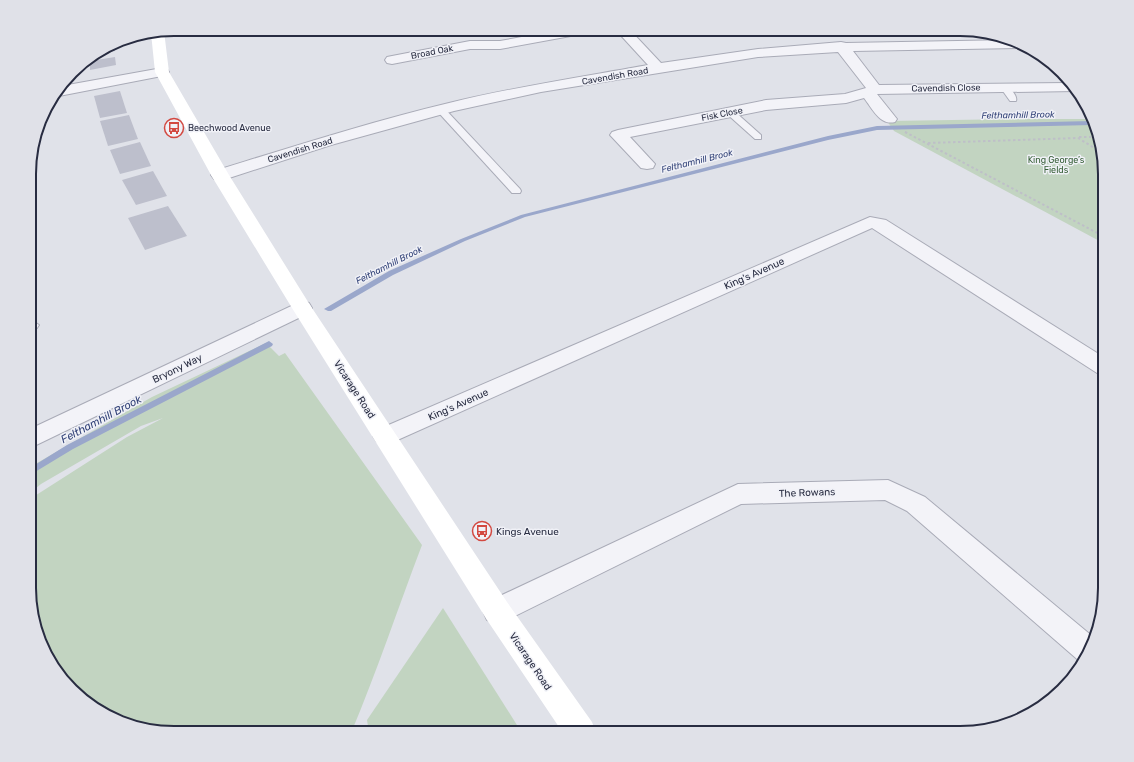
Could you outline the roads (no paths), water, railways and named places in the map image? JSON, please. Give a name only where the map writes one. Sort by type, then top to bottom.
[{"type":"street","name":"Broad Oak","points":[[392,60],[470,45],[500,45],[542,36]]},
{"type":"street","points":[[628,36],[658,68]]},
{"type":"street","name":"Vicarage Road","points":[[158,37],[162,72],[220,175],[302,308],[497,611],[576,726]]},
{"type":"street","points":[[844,42],[889,118]]},
{"type":"street","name":"Cavendish Road","points":[[220,175],[325,142],[441,110],[540,88],[658,68],[844,42],[1006,44]]},
{"type":"street","points":[[65,90],[162,72]]},
{"type":"street","name":"Cavendish Close","points":[[872,91],[1004,87],[1067,87]]},
{"type":"street","name":"Fisk Close","points":[[647,164],[618,135],[766,105],[846,98],[872,91]]},
{"type":"street","name":"King's Avenue","points":[[385,436],[870,222],[880,224],[1098,364]]},
{"type":"street","name":"Bryony Way","points":[[36,436],[302,308]]},
{"type":"street","name":"The Rowans","points":[[497,611],[738,494],[888,490],[916,504],[1084,648]]},
{"type":"lane","points":[[1004,87],[1014,100]]},
{"type":"lane","points":[[441,110],[516,191]]},
{"type":"lane","points":[[730,112],[758,137]]},
{"type":"waterway","name":"Felthamhill Brook","points":[[328,309],[391,273],[463,240],[523,216],[828,138],[877,128],[1088,123]]},
{"type":"waterway","name":"Felthamhill Brook","points":[[36,468],[70,447],[269,344]]},
{"type":"place","name":"Beechwood Avenue","points":[[174,128]]},
{"type":"place","name":"Kings Avenue","points":[[482,531]]},
{"type":"park label","name":"King George’s Fields","points":[[1056,166]]}]
